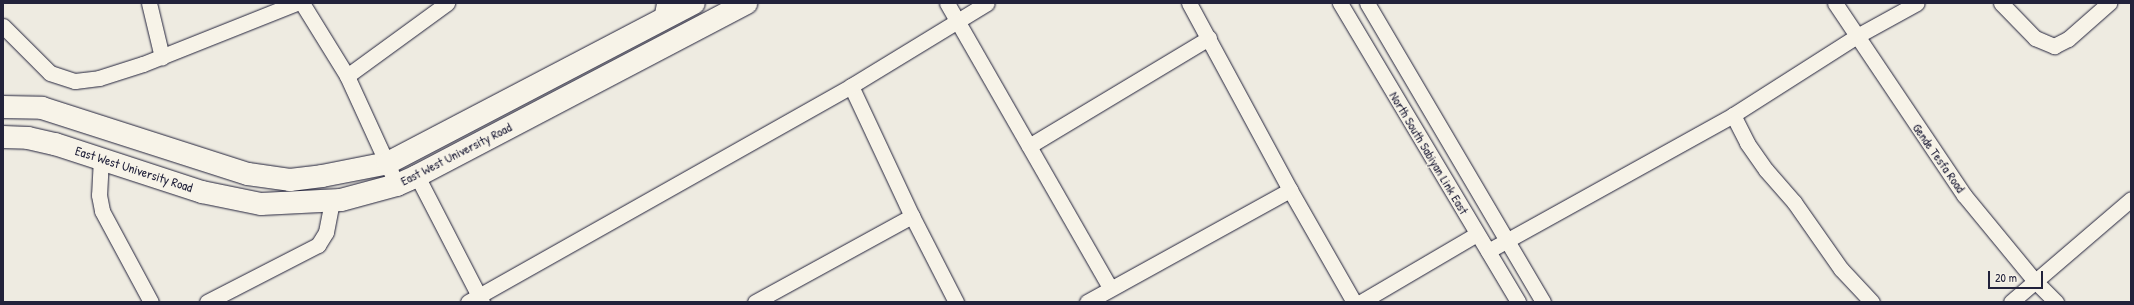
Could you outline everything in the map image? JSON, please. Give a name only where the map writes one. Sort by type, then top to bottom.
[{"type":"main road","name":"East West University Road","points":[[3,107],[42,108],[248,174],[290,180],[358,171],[388,163],[662,12],[694,3]]},
{"type":"main road","name":"East West University Road","points":[[3,137],[35,139],[101,158],[202,192],[261,204],[332,200],[364,195],[397,185],[417,176],[746,3]]},
{"type":"street","points":[[148,3],[162,57]]},
{"type":"street","points":[[3,26],[50,73],[75,81],[99,78],[162,57],[296,3]]},
{"type":"street","points":[[302,3],[347,76],[397,185]]},
{"type":"street","points":[[347,76],[447,3]]},
{"type":"street","points":[[947,3],[1110,288]]},
{"type":"street","points":[[417,176],[476,300],[851,86],[987,3]]},
{"type":"street","points":[[1189,3],[1290,190],[1354,302]]},
{"type":"street","name":"North South Sabiyan Link East","points":[[1340,3],[1518,302]]},
{"type":"street","name":"North South Sabiyan Link East","points":[[1366,3],[1506,242],[1543,302]]},
{"type":"street","name":"Gende Tesfa Road","points":[[1835,3],[1964,195],[2035,281],[2056,302]]},
{"type":"street","points":[[1488,251],[1732,115],[1857,36],[1917,3]]},
{"type":"street","points":[[2000,3],[2035,38],[2054,46],[2068,39],[2108,3]]},
{"type":"street","points":[[1029,146],[1209,38]]},
{"type":"street","points":[[851,86],[912,216],[956,302]]},
{"type":"street","points":[[1732,115],[1746,143],[1766,170],[1794,202],[1841,269],[1872,302]]},
{"type":"street","points":[[101,158],[99,195],[102,211],[151,302]]},
{"type":"street","points":[[1088,302],[1110,288],[1290,190]]},
{"type":"street","points":[[2012,302],[2131,199]]},
{"type":"street","points":[[207,302],[318,246],[326,232],[332,200]]},
{"type":"street","points":[[755,302],[912,216]]},
{"type":"street","points":[[1362,302],[1477,234]]}]
